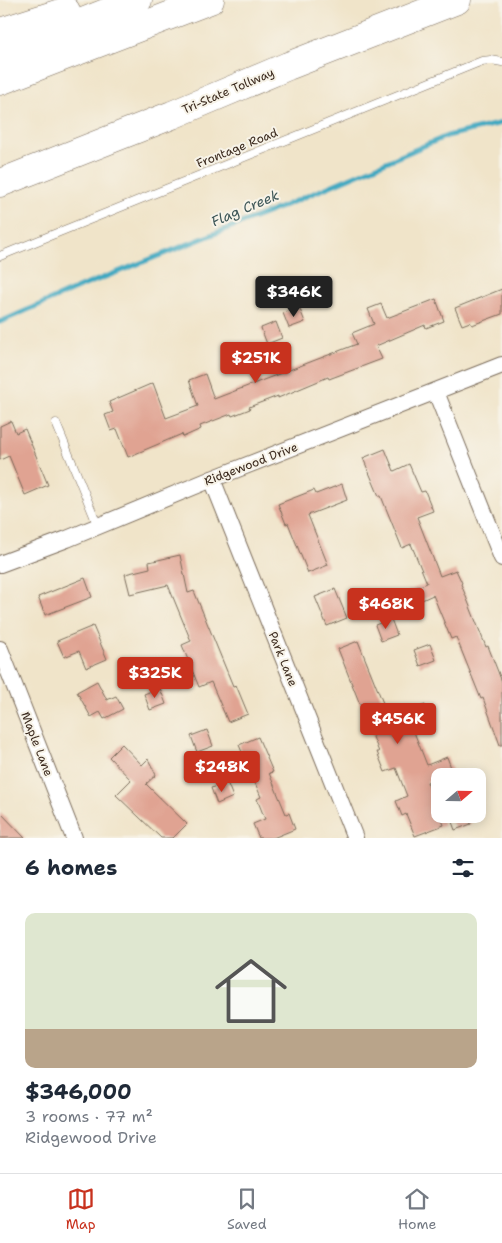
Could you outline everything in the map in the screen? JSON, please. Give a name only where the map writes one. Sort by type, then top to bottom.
[{"type":"highway","points":[[0,32],[104,0]]},
{"type":"highway","points":[[0,55],[138,0]]},
{"type":"highway","points":[[0,81],[210,0]]},
{"type":"highway","name":"Tri-State Tollway","points":[[0,183],[172,115],[288,66],[457,0]]},
{"type":"highway","points":[[0,197],[172,115]]},
{"type":"street","name":"Ridgewood Drive","points":[[0,564],[502,366]]},
{"type":"street","points":[[436,392],[502,558]]},
{"type":"street","name":"Park Lane","points":[[212,479],[355,838]]},
{"type":"street","name":"Maple Lane","points":[[0,649],[74,838]]},
{"type":"lane","name":"Frontage Road","points":[[0,256],[482,61],[502,62]]},
{"type":"lane","points":[[56,423],[98,526]]},
{"type":"building","points":[[502,289],[502,314],[472,325],[470,322],[462,325],[455,308]]},
{"type":"building","points":[[436,299],[444,321],[426,328],[425,325],[376,346],[382,359],[249,407],[250,409],[232,416],[231,414],[200,426],[201,429],[183,437],[182,434],[128,457],[117,429],[111,431],[105,415],[113,412],[109,402],[153,383],[166,418],[198,406],[189,380],[205,374],[214,399],[357,344],[352,333],[374,324],[368,309],[381,304],[387,318]]},
{"type":"building","points":[[299,307],[305,322],[289,328],[283,313]]},
{"type":"building","points":[[276,322],[282,338],[267,344],[261,328]]},
{"type":"building","points":[[11,421],[16,433],[25,429],[48,485],[25,495],[9,456],[0,460],[0,426]]},
{"type":"building","points":[[385,449],[394,471],[409,464],[421,492],[425,491],[433,511],[417,517],[440,576],[456,570],[486,647],[488,646],[502,682],[502,745],[500,745],[483,698],[481,699],[456,637],[451,639],[433,595],[413,604],[408,591],[427,583],[411,544],[402,548],[363,458]]},
{"type":"building","points":[[342,484],[347,500],[308,515],[328,565],[308,573],[288,523],[286,524],[278,504],[314,490],[316,494]]},
{"type":"building","points":[[180,555],[188,593],[194,591],[233,686],[236,685],[248,714],[228,722],[211,682],[199,687],[182,645],[191,641],[168,585],[130,594],[125,574],[150,568],[149,562]]},
{"type":"building","points":[[85,578],[92,597],[45,615],[38,597]]},
{"type":"building","points":[[335,589],[347,618],[327,626],[315,597]]},
{"type":"building","points":[[391,619],[397,635],[381,641],[375,625]]},
{"type":"building","points":[[93,626],[107,659],[86,668],[79,651],[64,657],[57,641]]},
{"type":"building","points":[[358,641],[389,718],[425,705],[430,720],[412,727],[427,765],[447,757],[451,768],[431,768],[431,781],[427,782],[431,792],[431,823],[443,823],[444,825],[415,836],[406,814],[402,816],[396,801],[407,796],[396,768],[385,772],[377,752],[379,752],[338,649]]},
{"type":"building","points":[[430,644],[436,660],[420,666],[414,650]]},
{"type":"building","points":[[97,681],[107,700],[116,696],[123,709],[104,719],[100,712],[91,717],[77,692]]},
{"type":"building","points":[[160,688],[166,704],[150,710],[144,694]]},
{"type":"building","points":[[207,730],[213,746],[197,752],[191,736]]},
{"type":"building","points":[[258,737],[273,772],[269,773],[286,814],[289,813],[295,829],[273,838],[259,838],[253,824],[265,819],[257,799],[261,797],[239,745]]},
{"type":"building","points":[[122,744],[142,765],[148,759],[156,775],[146,784],[187,824],[173,838],[161,838],[116,795],[131,780],[109,757]]},
{"type":"building","points":[[227,782],[233,797],[217,804],[211,788]]},
{"type":"building","points":[[0,812],[25,838],[0,838]]},
{"type":"building","points":[[452,823],[471,823],[471,824],[455,830]]},
{"type":"waterway","name":"Flag Creek","points":[[0,322],[80,287],[272,211],[447,136],[502,123]]}]
